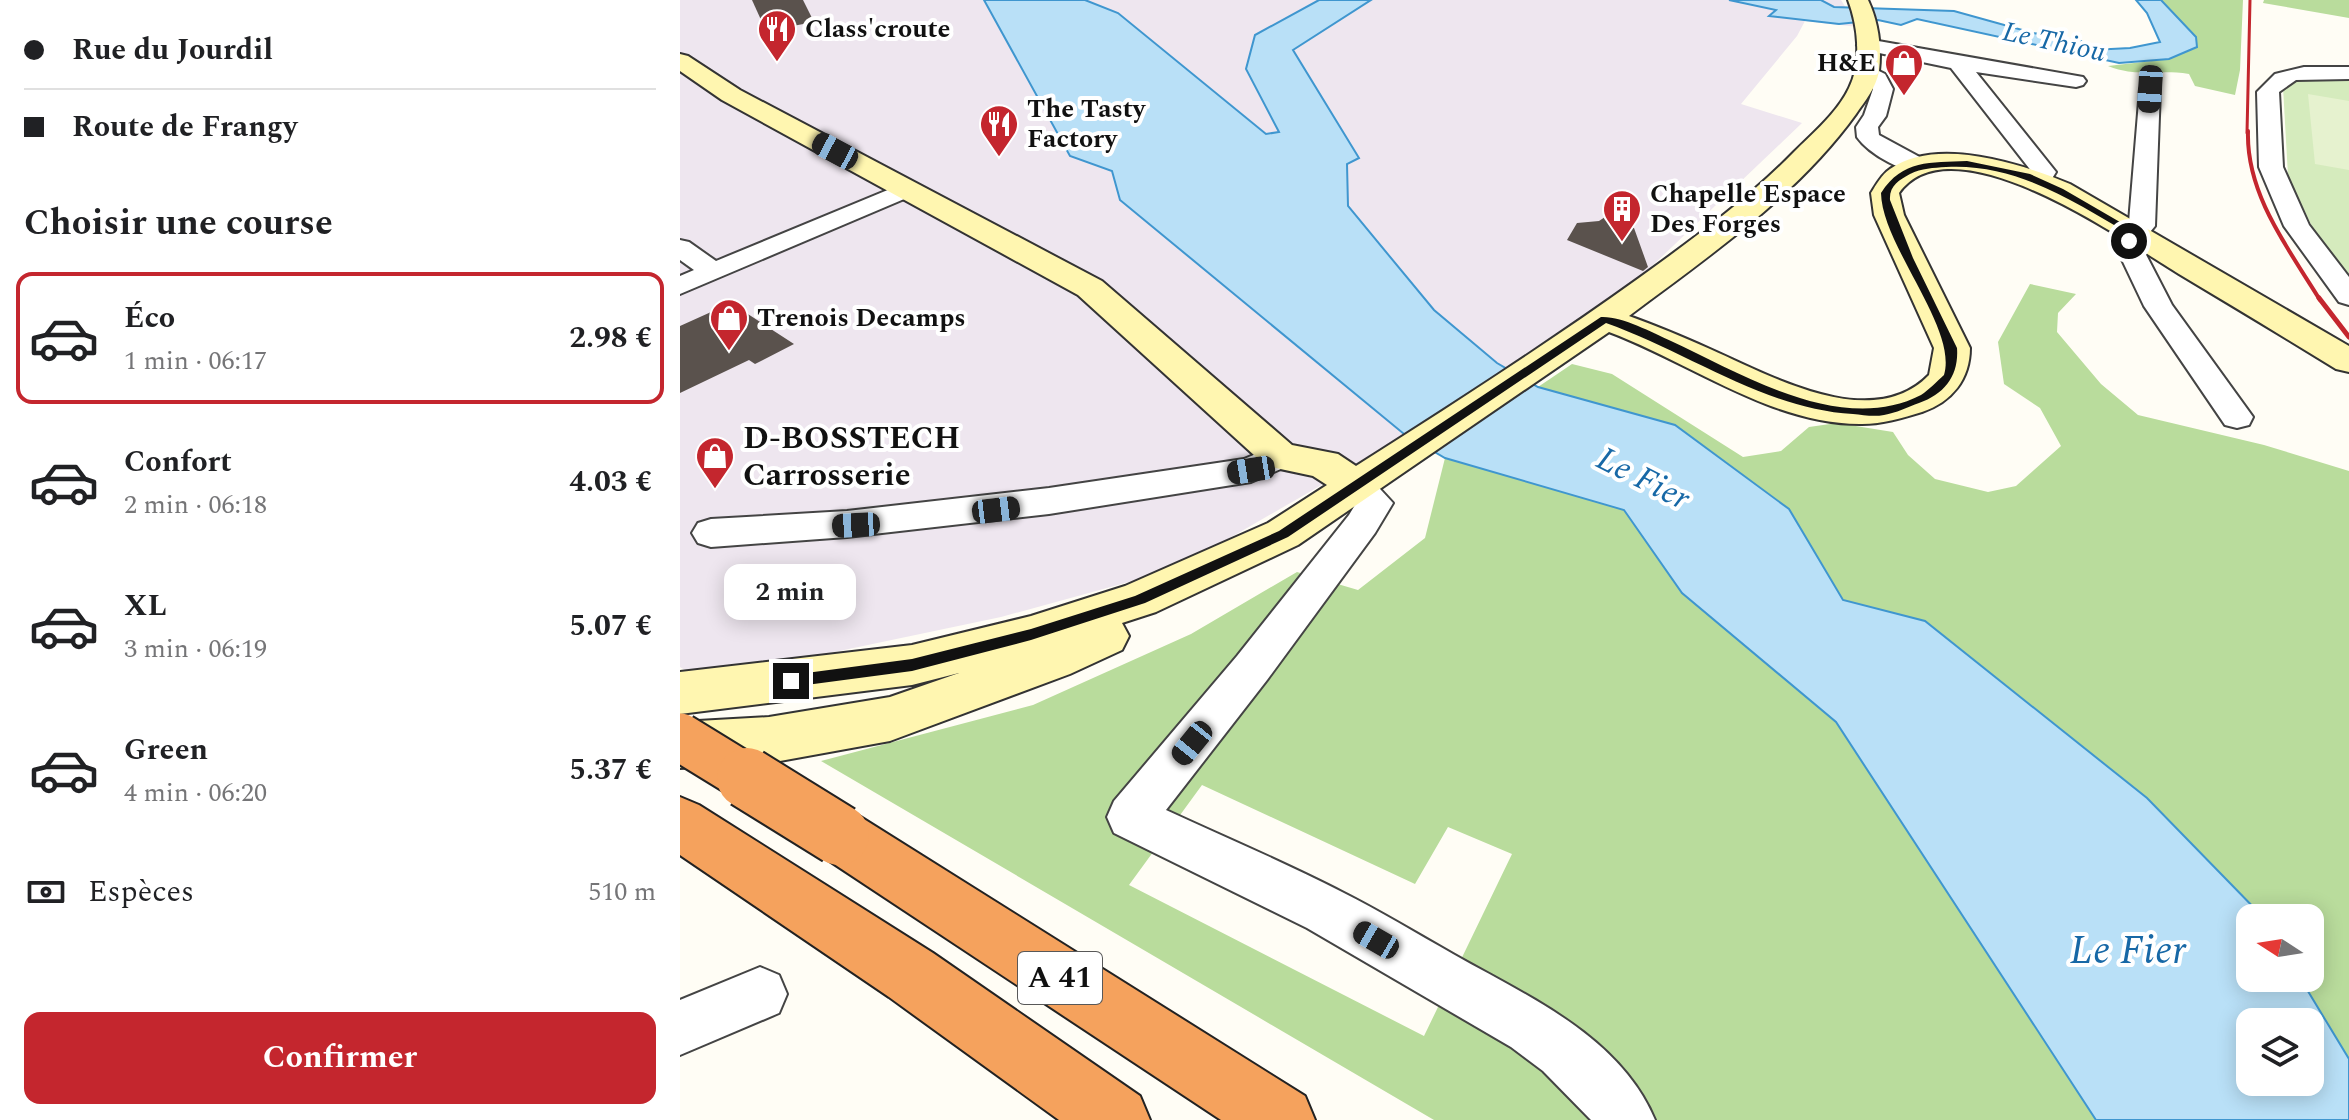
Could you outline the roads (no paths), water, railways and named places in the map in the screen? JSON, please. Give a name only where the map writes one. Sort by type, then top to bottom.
[{"type":"highway","name":"A 41","points":[[680,737],[839,835],[1281,1120]]},
{"type":"highway","name":"A 41","points":[[698,834],[911,975],[1116,1120]]},
{"type":"street","points":[[2076,81],[1958,63],[1863,35],[1862,110],[1868,137],[1879,146],[1933,164],[1999,168],[2039,180],[2135,233],[2347,359]]},
{"type":"street","points":[[680,61],[731,95],[1090,288],[1243,420],[1280,456],[1324,464],[1357,486],[1375,503],[1252,668],[1131,817],[1325,910],[1530,1028],[1563,1051],[1602,1087],[1626,1120]]},
{"type":"street","points":[[1958,63],[2044,172],[2039,180]]},
{"type":"street","points":[[2349,73],[2284,77],[2272,84],[2268,92],[2271,167],[2297,226],[2349,296]]},
{"type":"street","points":[[2150,89],[2142,226],[2128,245],[2158,306],[2237,417]]},
{"type":"street","points":[[680,745],[769,740],[890,719],[1053,660],[1159,612],[1237,568],[1605,319],[1763,198],[1834,126],[1862,110]]},
{"type":"street","points":[[1605,319],[1686,351],[1796,402],[1849,412],[1891,410],[1926,397],[1949,376],[1953,363],[1952,348],[1908,258],[1885,193],[1895,179],[1933,164]]},
{"type":"street","points":[[680,286],[907,189]]},
{"type":"street","points":[[680,248],[713,271]]},
{"type":"street","points":[[1548,359],[1636,344],[1686,351]]},
{"type":"street","points":[[1280,456],[1285,492],[1297,525]]},
{"type":"street","points":[[711,533],[856,525],[1022,506],[1251,470],[1280,456]]},
{"type":"street","points":[[680,693],[912,665],[1031,635],[1140,599],[1297,525]]},
{"type":"street","points":[[680,1028],[760,994]]},
{"type":"water","name":"Le Fier","points":[[984,0],[1085,0],[1118,13],[1266,134],[1279,132],[1246,69],[1255,35],[1319,0],[1371,0],[1293,50],[1359,158],[1347,164],[1348,206],[1434,310],[1497,363],[1538,387],[1675,425],[1789,509],[1843,600],[1925,621],[2147,798],[2250,904],[2236,904],[2236,992],[2308,992],[2318,1008],[2236,1008],[2236,1096],[2324,1096],[2324,1018],[2349,1059],[2349,1120],[2096,1120],[1836,722],[1682,593],[1624,510],[1445,458],[1404,434],[1120,200],[1112,171],[1070,156]]},
{"type":"water","name":"Le Thiou","points":[[1729,0],[1821,0],[1834,7],[1954,11],[2033,33],[2081,41],[2092,50],[2130,48],[2160,42],[2147,13],[2136,0],[2161,0],[2196,37],[2197,47],[2169,59],[2119,63],[1917,19],[1901,25],[1878,20],[1839,24],[1769,16],[1776,10]]},
{"type":"railway","points":[[2247,133],[2250,0]]},
{"type":"railway","points":[[2248,131],[2249,154],[2261,198],[2320,300]]},
{"type":"railway","points":[[2319,298],[2349,337]]},
{"type":"place","name":"Class'croute","points":[[777,63]]},
{"type":"place","name":"H&E","points":[[1904,97]]},
{"type":"place","name":"The Tasty Factory","points":[[999,158]]},
{"type":"place","name":"Chapelle Espace Des Forges","points":[[1622,243]]},
{"type":"place","name":"Trenois Decamps","points":[[729,352]]},
{"type":"place","name":"D-BOSSTECH Carrosserie","points":[[715,490]]}]
